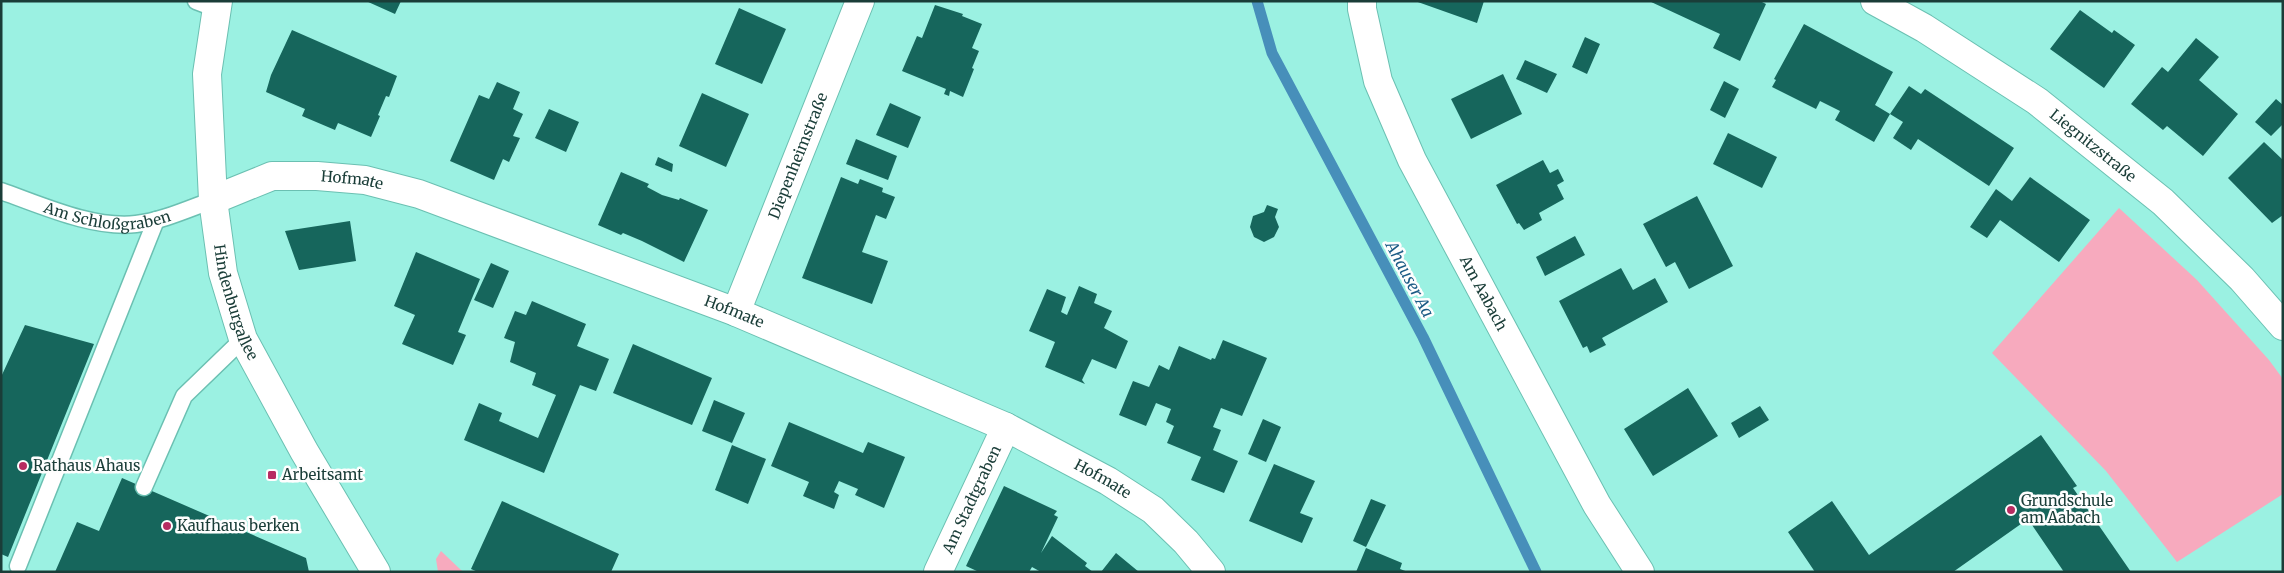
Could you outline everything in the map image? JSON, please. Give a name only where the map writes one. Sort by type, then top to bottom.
[{"type":"street","name":"Diepenheimstraße","points":[[736,312],[860,1]]},
{"type":"street","name":"Am Aabach","points":[[1362,1],[1362,9],[1378,81],[1412,160],[1597,505],[1640,572]]},
{"type":"street","name":"Liegnitzstraße","points":[[1875,1],[1924,28],[2038,101],[2163,202],[2242,279],[2283,326]]},
{"type":"street","name":"Hindenburgallee","points":[[210,4],[207,74],[213,200],[223,273],[243,339],[304,452],[376,572]]},
{"type":"street","name":"Hofmate","points":[[213,200],[272,176],[317,176],[365,180],[419,194],[736,312],[1006,427],[1108,481],[1153,510],[1186,542],[1211,572]]},
{"type":"street","name":"Am Stadtgraben","points":[[938,572],[1006,427]]},
{"type":"lane","name":"Am Schloßgraben","points":[[1,191],[84,219],[107,224],[134,224],[156,220],[213,200]]},
{"type":"lane","points":[[18,566],[156,220]]},
{"type":"lane","points":[[144,487],[184,396],[243,339]]},
{"type":"shaded area","points":[[2119,208],[2197,280],[2269,360],[2283,379],[2283,494],[2177,562],[2106,471],[1992,353]]},
{"type":"shaded area","points":[[441,551],[464,572],[438,572],[436,559]]},
{"type":"building","points":[[366,1],[401,1],[395,14]]},
{"type":"building","points":[[1415,1],[1484,1],[1477,23]]},
{"type":"building","points":[[1649,1],[1760,1],[1766,4],[1740,61],[1713,48],[1720,34]]},
{"type":"building","points":[[935,5],[963,14],[962,16],[982,24],[972,48],[979,51],[963,97],[950,91],[949,96],[944,94],[946,89],[902,71],[917,36],[922,38]]},
{"type":"building","points":[[739,8],[786,29],[762,84],[715,64]]},
{"type":"building","points":[[2080,10],[2112,33],[2114,30],[2135,45],[2104,88],[2050,49]]},
{"type":"building","points":[[1804,24],[1893,72],[1875,105],[1890,114],[1874,142],[1835,120],[1840,111],[1820,101],[1816,109],[1772,87],[1776,80],[1774,79]]},
{"type":"building","points":[[292,30],[397,76],[389,97],[386,96],[371,137],[338,123],[335,130],[302,116],[305,109],[266,92],[271,75]]},
{"type":"building","points":[[1585,37],[1600,44],[1587,74],[1572,67]]},
{"type":"building","points":[[2196,38],[2219,57],[2199,80],[2238,114],[2203,156],[2167,126],[2163,130],[2131,104],[2162,67],[2168,72]]},
{"type":"building","points":[[1525,60],[1557,74],[1547,93],[1516,79]]},
{"type":"building","points":[[1503,74],[1522,114],[1471,139],[1451,99]]},
{"type":"building","points":[[1724,81],[1739,89],[1725,118],[1710,110]]},
{"type":"building","points":[[497,82],[520,92],[513,109],[523,114],[513,136],[520,138],[509,162],[503,159],[494,180],[450,161],[479,95],[489,99]]},
{"type":"building","points":[[1909,86],[1921,94],[1925,89],[2014,148],[1989,186],[1918,139],[1911,150],[1893,138],[1903,122],[1890,114]]},
{"type":"building","points":[[702,93],[749,114],[726,167],[679,146]]},
{"type":"building","points":[[2276,99],[2283,105],[2283,124],[2271,136],[2255,122]]},
{"type":"building","points":[[890,103],[921,117],[908,148],[876,135]]},
{"type":"building","points":[[549,109],[579,122],[566,152],[535,138]]},
{"type":"building","points":[[1728,133],[1777,157],[1762,188],[1713,164]]},
{"type":"building","points":[[856,139],[897,156],[888,180],[846,164]]},
{"type":"building","points":[[2264,142],[2283,160],[2283,215],[2272,223],[2228,178]]},
{"type":"building","points":[[658,157],[673,164],[672,172],[655,165]]},
{"type":"building","points":[[1543,160],[1550,173],[1558,169],[1564,181],[1557,185],[1564,199],[1539,213],[1542,220],[1524,230],[1519,223],[1517,224],[1496,185]]},
{"type":"building","points":[[621,172],[649,184],[647,187],[662,195],[679,200],[680,198],[708,210],[684,262],[642,241],[623,233],[621,235],[598,225]]},
{"type":"building","points":[[841,177],[858,184],[860,179],[883,188],[882,192],[895,197],[886,219],[876,215],[862,252],[888,261],[872,304],[802,278]]},
{"type":"building","points":[[2030,177],[2090,220],[2059,262],[2000,220],[1987,238],[1970,227],[1996,189],[2012,201]]},
{"type":"building","points":[[1697,196],[1733,266],[1689,289],[1675,262],[1666,267],[1643,224]]},
{"type":"building","points":[[1267,205],[1278,209],[1275,217],[1279,227],[1274,237],[1264,242],[1254,237],[1250,227],[1253,216],[1264,212]]},
{"type":"building","points":[[350,221],[356,261],[299,270],[285,231]]},
{"type":"building","points":[[1575,236],[1585,255],[1545,276],[1536,257]]},
{"type":"building","points":[[416,252],[480,279],[458,332],[466,335],[453,365],[402,344],[415,315],[394,306]]},
{"type":"building","points":[[491,263],[509,271],[493,308],[474,300]]},
{"type":"building","points":[[1621,268],[1633,290],[1655,278],[1668,302],[1602,338],[1606,345],[1590,353],[1587,346],[1583,348],[1559,301]]},
{"type":"building","points":[[1079,286],[1097,294],[1094,303],[1112,311],[1104,328],[1128,341],[1116,369],[1092,359],[1082,380],[1085,384],[1045,367],[1055,342],[1029,331],[1047,289],[1066,297],[1061,312],[1067,315]]},
{"type":"building","points":[[532,301],[586,324],[577,346],[609,359],[596,391],[580,385],[544,473],[464,440],[479,403],[502,413],[499,421],[538,438],[556,395],[532,385],[536,373],[510,362],[515,342],[504,338],[515,311],[526,315]]},
{"type":"building","name":"Rathaus Ahaus","points":[[25,325],[94,344],[8,557],[1,554],[1,377]]},
{"type":"building","points":[[1223,340],[1267,358],[1242,416],[1221,408],[1213,427],[1221,430],[1213,450],[1238,461],[1224,493],[1191,480],[1201,457],[1167,443],[1174,426],[1166,422],[1171,409],[1156,403],[1146,426],[1119,415],[1133,381],[1149,387],[1159,365],[1169,370],[1179,346],[1211,360],[1212,358],[1215,359]]},
{"type":"building","points":[[633,344],[712,378],[692,425],[613,393]]},
{"type":"building","points":[[1688,388],[1718,436],[1653,476],[1624,429]]},
{"type":"building","points":[[714,400],[745,413],[732,443],[702,431]]},
{"type":"building","points":[[1760,406],[1769,420],[1739,438],[1731,423]]},
{"type":"building","points":[[1263,419],[1281,427],[1266,462],[1248,454]]},
{"type":"building","points":[[789,422],[863,453],[868,442],[905,457],[884,508],[855,495],[858,489],[839,481],[834,492],[839,495],[834,509],[803,496],[809,482],[771,466]]},
{"type":"building","name":"Grundschule am Aabach","points":[[2041,435],[2077,486],[2073,488],[2131,572],[2064,572],[2028,519],[1953,572],[1815,572],[1788,532],[1832,501],[1869,555]]},
{"type":"building","points":[[732,445],[766,459],[748,504],[715,490]]},
{"type":"building","points":[[1274,464],[1315,481],[1300,513],[1313,518],[1302,543],[1249,521]]},
{"type":"building","name":"Kaufhaus berken","points":[[122,478],[306,558],[309,572],[55,572],[77,522],[99,531]]},
{"type":"building","points":[[1004,486],[1057,511],[1054,515],[1058,517],[1041,553],[1052,536],[1087,563],[1085,566],[1093,572],[1041,572],[1032,567],[1029,572],[979,572],[966,566]]},
{"type":"building","points":[[1371,499],[1386,505],[1366,547],[1353,541]]},
{"type":"building","points":[[502,501],[619,554],[611,572],[478,572],[471,569]]},
{"type":"building","points":[[1366,548],[1402,563],[1400,569],[1408,572],[1356,572]]},
{"type":"building","points":[[1116,553],[1139,572],[1101,572]]},
{"type":"waterway","name":"Ahauser Aa","points":[[1257,1],[1272,53],[1423,337],[1536,572]]},
{"type":"place","name":"Rathaus Ahaus","points":[[23,466]]},
{"type":"place","name":"Arbeitsamt","points":[[272,475]]},
{"type":"place","name":"Grundschule am Aabach","points":[[2011,510]]},
{"type":"place","name":"Kaufhaus berken","points":[[167,526]]}]
